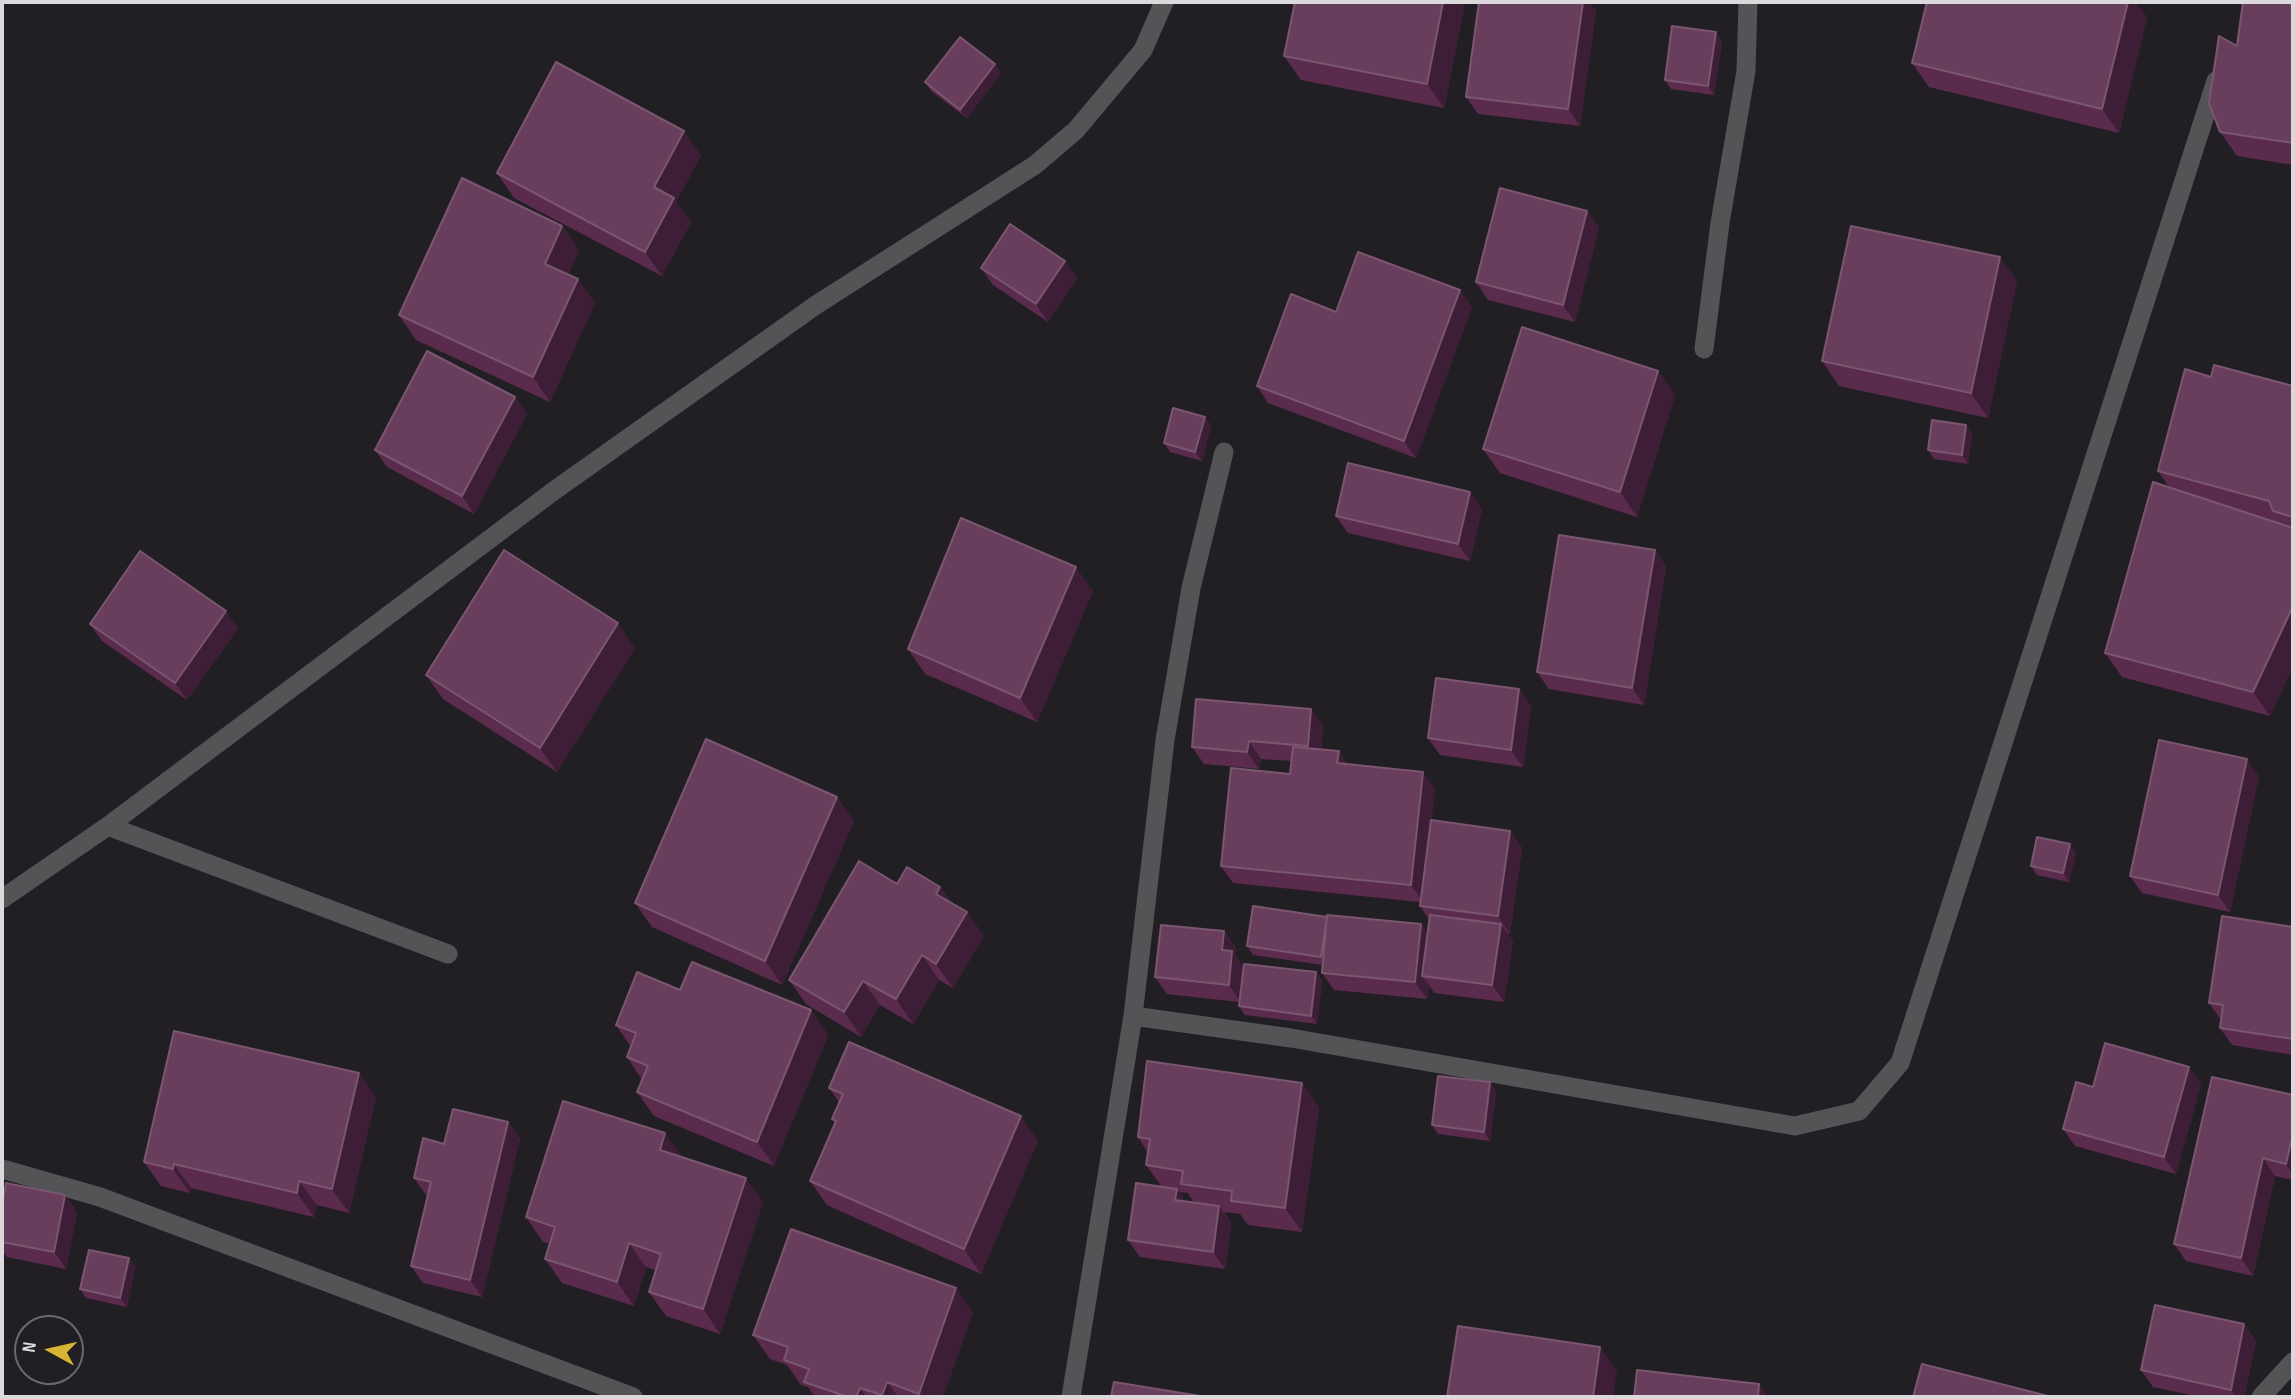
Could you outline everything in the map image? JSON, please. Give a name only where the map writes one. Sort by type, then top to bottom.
[{"type":"street","points":[[2,899],[108,826],[555,490],[816,305],[1035,165],[1076,130],[1143,50],[1164,2]]},
{"type":"street","points":[[1704,349],[1720,223],[1746,71],[1748,2]]},
{"type":"street","points":[[1133,1016],[1291,1038],[1795,1126],[1859,1111],[1900,1063],[2223,59]]},
{"type":"street","points":[[1071,1397],[1133,1016],[1165,740],[1191,587],[1224,452]]},
{"type":"street","points":[[108,826],[448,954]]},
{"type":"street","points":[[2,1169],[100,1197],[633,1397]]},
{"type":"street","points":[[2261,1397],[2293,1362]]},
{"type":"building","points":[[1295,2],[1443,2],[1427,84],[1284,56]]},
{"type":"building","points":[[1479,2],[1583,2],[1568,109],[1466,97]]},
{"type":"building","points":[[1927,2],[2128,2],[2102,109],[1912,63]]},
{"type":"building","points":[[2243,2],[2293,2],[2293,143],[2220,132],[2209,103],[2219,36],[2237,46]]},
{"type":"building","points":[[1672,26],[1716,32],[1708,86],[1665,80]]},
{"type":"building","points":[[960,37],[995,64],[960,110],[925,82]]},
{"type":"building","points":[[556,62],[684,131],[654,187],[674,198],[645,252],[497,173]]},
{"type":"building","points":[[462,178],[562,226],[545,264],[578,279],[533,377],[399,315]]},
{"type":"building","points":[[1500,188],[1587,211],[1563,305],[1476,282]]},
{"type":"building","points":[[1010,224],[1065,261],[1036,304],[981,268]]},
{"type":"building","points":[[1851,226],[2000,257],[1971,393],[1822,361]]},
{"type":"building","points":[[1358,252],[1460,290],[1404,441],[1257,386],[1291,294],[1336,312]]},
{"type":"building","points":[[1522,327],[1658,371],[1620,492],[1483,449]]},
{"type":"building","points":[[427,351],[515,397],[462,496],[375,450]]},
{"type":"building","points":[[2214,365],[2293,386],[2293,517],[2273,511],[2269,501],[2158,471],[2185,369],[2211,377]]},
{"type":"building","points":[[1173,408],[1205,417],[1195,452],[1164,443]]},
{"type":"building","points":[[1932,420],[1966,425],[1962,455],[1928,450]]},
{"type":"building","points":[[1348,463],[1470,492],[1458,544],[1336,516]]},
{"type":"building","points":[[2153,482],[2293,528],[2293,606],[2253,692],[2105,653]]},
{"type":"building","points":[[961,518],[1076,567],[1020,698],[908,649]]},
{"type":"building","points":[[1559,535],[1655,550],[1632,688],[1537,672]]},
{"type":"building","points":[[504,550],[618,623],[540,748],[426,675]]},
{"type":"building","points":[[140,551],[226,611],[175,683],[90,624]]},
{"type":"building","points":[[1436,678],[1519,689],[1511,750],[1428,738]]},
{"type":"building","points":[[1196,699],[1311,709],[1308,746],[1249,741],[1247,752],[1192,747]]},
{"type":"building","points":[[706,739],[837,797],[765,961],[635,903]]},
{"type":"building","points":[[2159,740],[2247,759],[2218,895],[2130,876]]},
{"type":"building","points":[[1293,747],[1339,751],[1337,763],[1423,772],[1411,885],[1221,866],[1231,768],[1290,774]]},
{"type":"building","points":[[1431,820],[1510,831],[1498,916],[1420,906]]},
{"type":"building","points":[[2037,837],[2070,844],[2063,873],[2031,866]]},
{"type":"building","points":[[859,861],[897,884],[907,867],[940,887],[936,894],[967,912],[936,964],[922,955],[896,999],[863,981],[844,1012],[789,980]]},
{"type":"building","points":[[1253,906],[1327,917],[1321,957],[1247,946]]},
{"type":"building","points":[[1327,915],[1421,924],[1415,982],[1322,973]]},
{"type":"building","points":[[1430,915],[1501,924],[1492,985],[1422,976]]},
{"type":"building","points":[[2222,916],[2293,927],[2293,1039],[2220,1028],[2223,1005],[2209,1003]]},
{"type":"building","points":[[1161,925],[1224,931],[1222,950],[1232,951],[1229,985],[1155,977]]},
{"type":"building","points":[[692,962],[811,1010],[757,1142],[637,1092],[648,1066],[627,1057],[636,1033],[616,1025],[637,972],[680,990]]},
{"type":"building","points":[[1244,964],[1316,972],[1311,1016],[1239,1006]]},
{"type":"building","points":[[174,1031],[359,1073],[332,1189],[299,1181],[297,1193],[174,1164],[173,1169],[144,1162]]},
{"type":"building","points":[[849,1042],[1021,1116],[964,1249],[810,1181],[836,1121],[832,1119],[843,1094],[829,1088]]},
{"type":"building","points":[[2105,1043],[2189,1067],[2164,1157],[2063,1129],[2076,1082],[2093,1087]]},
{"type":"building","points":[[1147,1061],[1302,1083],[1285,1208],[1231,1201],[1232,1191],[1181,1184],[1183,1171],[1146,1165],[1150,1139],[1138,1137]]},
{"type":"building","points":[[1438,1076],[1490,1082],[1484,1132],[1432,1125]]},
{"type":"building","points":[[2212,1077],[2293,1095],[2293,1134],[2286,1164],[2263,1158],[2241,1258],[2174,1244]]},
{"type":"building","points":[[563,1101],[665,1133],[660,1150],[746,1178],[703,1309],[649,1292],[661,1254],[629,1243],[617,1282],[545,1259],[555,1227],[526,1217]]},
{"type":"building","points":[[453,1109],[508,1122],[470,1280],[411,1266],[431,1182],[414,1178],[423,1138],[444,1144]]},
{"type":"building","points":[[6,1183],[65,1195],[54,1252],[2,1242],[2,1206]]},
{"type":"building","points":[[1136,1183],[1177,1189],[1175,1200],[1219,1206],[1213,1252],[1128,1240]]},
{"type":"building","points":[[791,1229],[956,1288],[919,1394],[887,1382],[882,1395],[860,1388],[856,1397],[848,1397],[804,1382],[809,1369],[784,1360],[788,1347],[753,1335]]},
{"type":"building","points":[[89,1250],[129,1258],[120,1298],[80,1289]]},
{"type":"building","points":[[2155,1305],[2244,1324],[2231,1390],[2141,1370]]},
{"type":"building","points":[[1458,1326],[1600,1347],[1593,1397],[1447,1397]]},
{"type":"building","points":[[1922,1364],[2052,1397],[1913,1397]]},
{"type":"building","points":[[1637,1370],[1759,1384],[1758,1397],[1634,1397]]},
{"type":"building","points":[[1114,1382],[1200,1396],[1200,1397],[1111,1397]]}]
